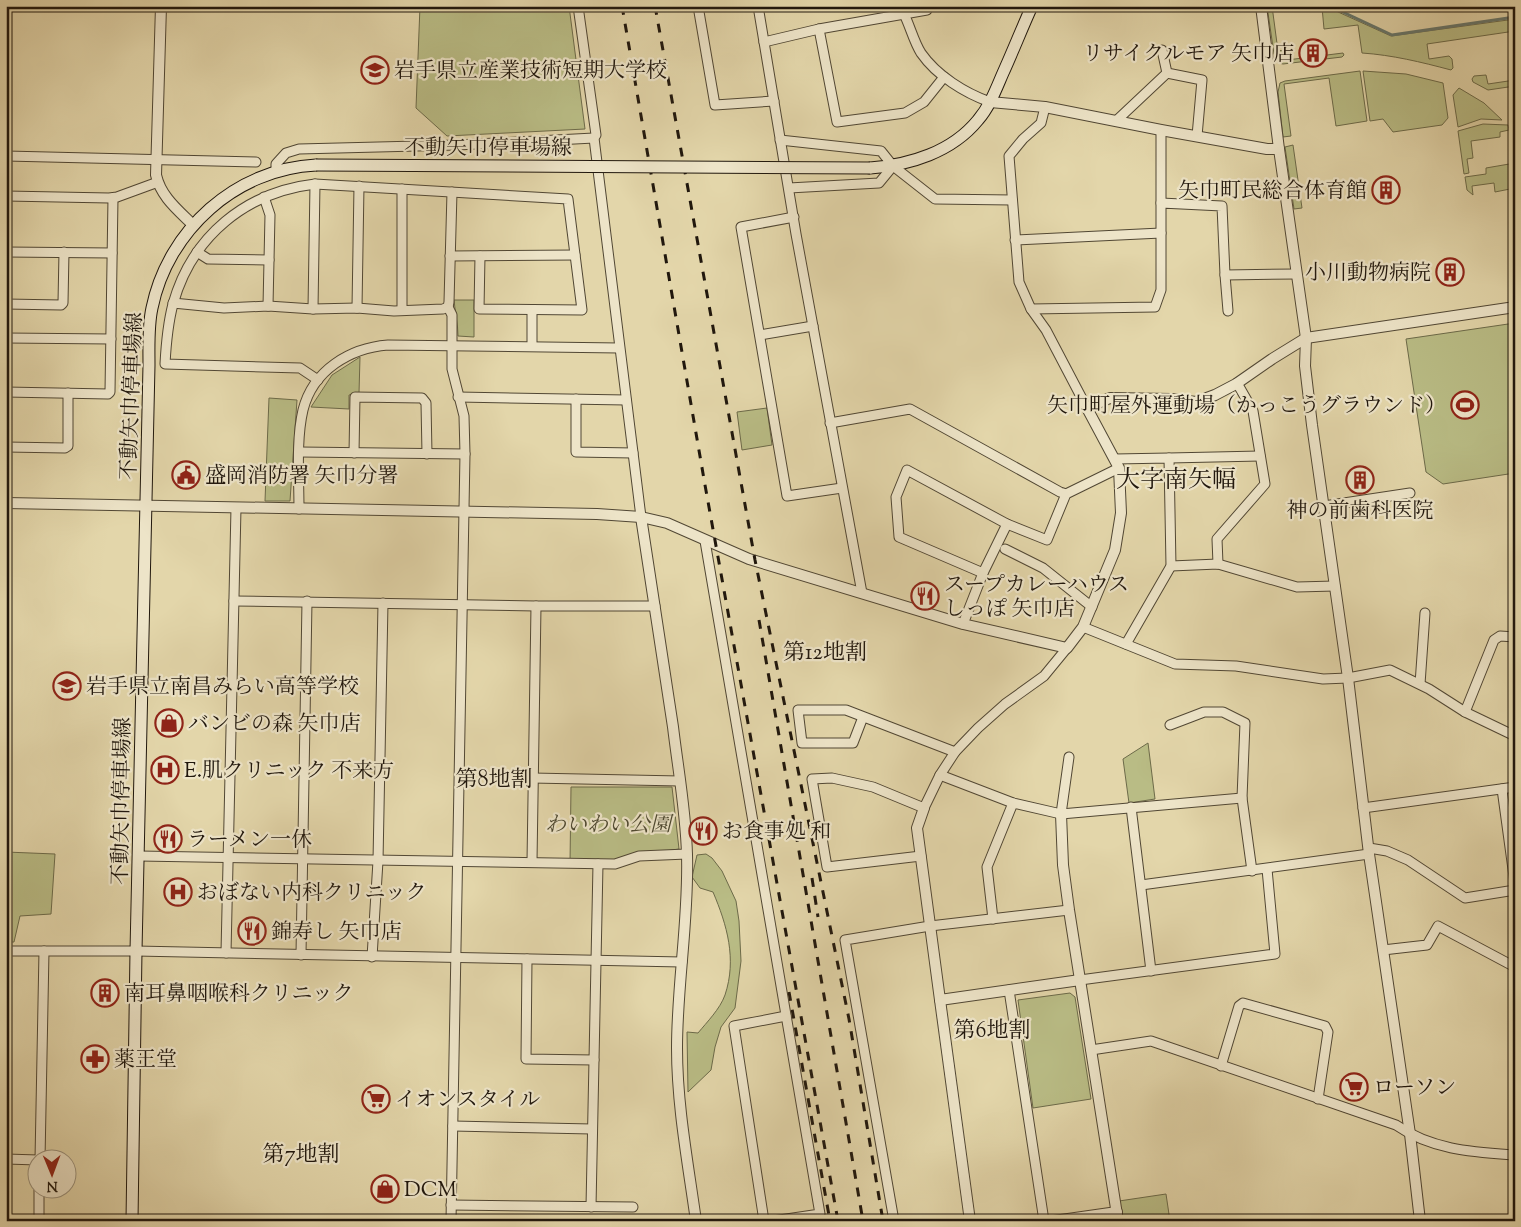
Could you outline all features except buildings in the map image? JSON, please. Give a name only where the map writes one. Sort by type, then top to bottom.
[{"type":"main road","name":"不動矢巾停車場線","points":[[132,1221],[136,951],[151,313],[165,268],[182,239],[214,204],[245,184],[289,168],[316,165],[870,168],[892,166],[940,150],[961,137],[978,120],[990,102],[1032,6]]},
{"type":"street","points":[[160,6],[156,160],[158,182],[166,198],[193,225]]},
{"type":"street","points":[[578,6],[596,135],[594,138],[641,517],[680,781],[687,854],[687,903],[678,1017],[678,1086],[696,1221]]},
{"type":"street","points":[[698,6],[715,106],[774,101]]},
{"type":"street","points":[[758,6],[830,423],[862,593]]},
{"type":"street","points":[[764,42],[819,29],[926,10],[926,6]]},
{"type":"street","points":[[1261,6],[1306,338],[1305,366],[1348,678],[1363,808],[1410,1134],[1420,1221]]},
{"type":"street","points":[[904,14],[922,53],[944,77],[990,102],[1045,107],[1161,130],[1267,149],[1279,149]]},
{"type":"street","points":[[819,29],[837,122],[905,113],[924,102],[944,77]]},
{"type":"street","points":[[1162,50],[1167,73]]},
{"type":"street","points":[[1167,73],[1202,80],[1197,136]]},
{"type":"street","points":[[1116,121],[1167,73]]},
{"type":"street","points":[[970,1221],[917,828],[924,808],[940,775],[955,752],[1005,704],[1044,676],[1084,627],[1116,550],[1121,512],[1117,463],[1046,330],[1031,309],[1019,282],[1009,156],[1023,139],[1041,123],[1045,107]]},
{"type":"street","points":[[1031,309],[1155,307],[1161,290],[1161,130]]},
{"type":"street","points":[[276,172],[276,164],[286,153],[299,149],[457,145],[594,138]]},
{"type":"street","points":[[780,140],[881,151],[892,166],[936,199],[1012,200]]},
{"type":"street","points":[[6,156],[256,162]]},
{"type":"street","points":[[789,188],[879,182],[892,166]]},
{"type":"street","points":[[6,196],[113,198],[158,182]]},
{"type":"street","points":[[313,309],[315,184]]},
{"type":"street","points":[[318,380],[300,368],[165,364],[170,315],[189,264],[212,234],[226,221],[252,202],[264,197],[292,188],[315,184],[568,199],[582,310],[479,309],[480,256]]},
{"type":"street","points":[[357,308],[359,186]]},
{"type":"street","points":[[402,189],[402,310]]},
{"type":"street","points":[[451,1221],[465,512],[464,422],[452,369],[452,315],[448,307],[452,192]]},
{"type":"street","points":[[264,197],[270,214],[268,306]]},
{"type":"street","points":[[6,392],[108,394],[110,392],[113,198]]},
{"type":"street","points":[[1161,203],[1222,206],[1228,311]]},
{"type":"street","points":[[794,217],[741,227],[788,496],[842,488]]},
{"type":"street","points":[[1015,240],[1161,233]]},
{"type":"street","points":[[6,252],[112,253]]},
{"type":"street","points":[[6,304],[61,305],[63,303],[64,252]]},
{"type":"street","points":[[197,252],[208,259],[269,260]]},
{"type":"street","points":[[450,256],[575,255]]},
{"type":"street","points":[[1225,275],[1296,274]]},
{"type":"street","points":[[173,303],[224,308],[268,306],[313,309],[402,310],[443,309],[448,307]]},
{"type":"street","points":[[1088,410],[1110,398],[1171,399],[1196,402],[1215,395],[1237,383],[1306,338],[1515,307]]},
{"type":"street","points":[[532,310],[532,346]]},
{"type":"street","points":[[760,335],[813,326]]},
{"type":"street","points":[[6,338],[111,339]]},
{"type":"street","points":[[299,510],[301,421],[304,408],[309,394],[318,380],[342,358],[372,346],[388,345],[620,348]]},
{"type":"street","points":[[1218,564],[1218,540],[1265,484],[1253,411],[1237,383]]},
{"type":"street","points":[[6,447],[65,448],[68,446],[68,393]]},
{"type":"street","points":[[354,453],[355,397],[422,398],[426,403],[427,454]]},
{"type":"street","points":[[458,397],[626,400]]},
{"type":"street","points":[[576,399],[576,452],[633,453]]},
{"type":"street","points":[[830,423],[910,409],[1066,494]]},
{"type":"street","points":[[300,452],[465,454]]},
{"type":"street","points":[[983,573],[899,537],[896,496],[907,470],[1007,524],[1047,540],[1066,494],[1117,463],[1169,458],[1260,456]]},
{"type":"street","points":[[1126,644],[1171,566],[1169,458]]},
{"type":"street","points":[[1324,506],[1410,493]]},
{"type":"street","points":[[6,503],[299,510],[597,514],[641,517],[668,523],[749,559],[963,624],[1067,648]]},
{"type":"street","points":[[226,953],[236,508]]},
{"type":"street","points":[[963,624],[983,573],[1007,524]]},
{"type":"street","points":[[705,541],[820,1214],[773,1221]]},
{"type":"street","points":[[1005,549],[1043,568],[1092,608]]},
{"type":"street","points":[[1171,566],[1218,564],[1296,587],[1335,586]]},
{"type":"street","points":[[234,600],[462,605],[655,606]]},
{"type":"street","points":[[301,955],[307,601]]},
{"type":"street","points":[[372,957],[378,861],[383,603]]},
{"type":"street","points":[[532,862],[536,606]]},
{"type":"street","points":[[1420,684],[1425,613]]},
{"type":"street","points":[[1084,627],[1175,664],[1236,666],[1323,679],[1348,678],[1390,670],[1420,684],[1465,712],[1515,736]]},
{"type":"street","points":[[1465,712],[1494,640],[1500,636],[1515,637]]},
{"type":"street","points":[[863,717],[853,743],[802,743],[798,710],[846,710],[955,752]]},
{"type":"street","points":[[1170,726],[1204,712],[1223,712],[1245,723],[1242,798],[1252,871]]},
{"type":"street","points":[[1054,1221],[1118,1216],[1063,865],[1061,814],[1069,757]]},
{"type":"street","points":[[940,775],[1013,803],[1061,814],[1242,798]]},
{"type":"street","points":[[532,778],[680,781]]},
{"type":"street","points":[[921,856],[826,868],[812,779],[832,778],[873,787],[924,808]]},
{"type":"street","points":[[1363,808],[1515,787]]},
{"type":"street","points":[[1502,789],[1515,884]]},
{"type":"street","points":[[992,919],[987,866],[1013,803]]},
{"type":"street","points":[[1131,807],[1150,970]]},
{"type":"street","points":[[1141,884],[1267,869],[1369,851],[1387,851],[1408,860],[1465,898],[1515,890]]},
{"type":"street","points":[[139,856],[615,864],[639,856],[687,854]]},
{"type":"street","points":[[591,1207],[598,864]]},
{"type":"street","points":[[940,1000],[1275,954],[1267,869]]},
{"type":"street","points":[[894,1221],[845,940],[930,926],[1069,910]]},
{"type":"street","points":[[1383,950],[1426,944],[1438,926],[1515,967]]},
{"type":"street","points":[[6,950],[682,962]]},
{"type":"street","points":[[39,1150],[44,951]]},
{"type":"street","points":[[527,959],[526,1059],[594,1060]]},
{"type":"street","points":[[1009,990],[1044,1221]]},
{"type":"street","points":[[1221,1066],[1239,1006],[1243,1003],[1325,1026],[1328,1032],[1318,1099]]},
{"type":"street","points":[[764,1221],[734,1026],[786,1016]]},
{"type":"street","points":[[1091,1050],[1151,1041],[1396,1125],[1410,1134],[1438,1144],[1468,1152],[1515,1155]]},
{"type":"street","points":[[452,1126],[592,1129]]},
{"type":"street","points":[[6,1159],[28,1160]]},
{"type":"street","points":[[39,1200],[39,1221]]},
{"type":"street","points":[[451,1205],[633,1207]]},
{"type":"green space","points":[[420,6],[569,6],[585,129],[447,136],[416,108]]},
{"type":"green space","points":[[1267,6],[1272,6],[1278,51],[1285,50],[1287,60],[1343,53],[1344,55],[1342,57],[1279,63],[1274,54]]},
{"type":"green space","points":[[1311,6],[1325,6],[1391,36],[1515,19],[1515,31],[1427,44],[1429,59],[1449,56],[1452,59],[1453,68],[1451,70],[1406,59],[1362,53],[1358,25],[1324,29],[1322,7]]},
{"type":"green space","points":[[1360,71],[1367,121],[1336,126],[1329,78],[1284,84],[1291,136],[1283,137],[1278,92],[1280,83]]},
{"type":"green space","points":[[1363,71],[1406,74],[1443,83],[1448,118],[1442,125],[1393,132],[1383,119],[1370,121]]},
{"type":"green space","points":[[1486,75],[1488,84],[1515,80],[1515,86],[1488,90],[1473,82],[1474,76]]},
{"type":"green space","points":[[1459,88],[1484,103],[1502,120],[1481,119],[1458,127],[1453,95]]},
{"type":"green space","points":[[1483,124],[1508,125],[1509,130],[1500,132],[1500,137],[1471,141],[1473,158],[1467,159],[1469,173],[1464,174],[1458,131]]},
{"type":"green space","points":[[1293,145],[1302,208],[1294,209],[1285,147]]},
{"type":"green space","points":[[1515,163],[1515,184],[1510,189],[1495,192],[1494,183],[1472,186],[1473,195],[1467,190],[1465,177],[1486,174],[1486,168]]},
{"type":"green space","points":[[454,300],[474,300],[474,337],[458,336]]},
{"type":"green space","name":"矢巾町屋外運動場（かっこうグラウンド）","points":[[1515,323],[1515,473],[1443,484],[1426,472],[1406,339]]},
{"type":"green space","points":[[360,357],[359,393],[349,395],[349,409],[311,407],[332,375]]},
{"type":"green space","points":[[269,398],[297,400],[290,501],[265,501]]},
{"type":"green space","points":[[767,408],[772,445],[742,450],[737,412]]},
{"type":"green space","points":[[1148,743],[1155,799],[1129,803],[1123,759]]},
{"type":"green space","name":"わいわい公園","points":[[571,787],[672,787],[679,849],[626,857],[616,861],[570,863]]},
{"type":"green space","points":[[6,852],[55,854],[51,914],[20,916],[14,942],[6,942]]},
{"type":"green space","points":[[706,854],[712,858],[722,871],[736,901],[741,961],[735,1008],[721,1027],[711,1070],[688,1092],[687,1032],[698,1033],[717,1010],[723,1000],[729,982],[729,942],[722,917],[713,892],[700,888],[692,877],[697,855]]},
{"type":"green space","points":[[1070,993],[1075,997],[1091,1099],[1033,1108],[1018,1000]]},
{"type":"green space","points":[[1166,1194],[1170,1221],[1123,1221],[1119,1201]]},
{"type":"waterway","points":[[1330,6],[1392,35],[1515,17]]},
{"type":"railway","points":[[622,6],[705,485],[838,1221]]},
{"type":"railway","points":[[655,6],[755,560],[849,1019],[883,1221]]},
{"type":"railway","points":[[759,620],[863,1221]]},
{"type":"railway","points":[[812,878],[818,917]]},
{"type":"railway","points":[[789,992],[830,1221]]},
{"type":"place","name":"リサイクルモア 矢巾店","points":[[1313,53]]},
{"type":"place","name":"岩手県立産業技術短期大学校","points":[[375,70]]},
{"type":"place","name":"矢巾町民総合体育館","points":[[1386,190]]},
{"type":"place","name":"小川動物病院","points":[[1450,272]]},
{"type":"place","name":"矢巾町屋外運動場（かっこうグラウンド）","points":[[1465,405]]},
{"type":"place","name":"盛岡消防署 矢巾分署","points":[[186,475]]},
{"type":"place","name":"神の前歯科医院","points":[[1360,480]]},
{"type":"place","name":"スープカレーハウス しっぽ 矢巾店","points":[[925,596]]},
{"type":"place","name":"岩手県立南昌みらい高等学校","points":[[67,686]]},
{"type":"place","name":"バンビの森 矢巾店","points":[[169,723]]},
{"type":"place","name":"E.肌クリニック 不来方","points":[[165,770]]},
{"type":"place","name":"お食事処 和","points":[[703,831]]},
{"type":"place","name":"ラーメン一休","points":[[168,839]]},
{"type":"place","name":"おぼない内科クリニック","points":[[178,892]]},
{"type":"place","name":"錦寿し 矢巾店","points":[[252,931]]},
{"type":"place","name":"南耳鼻咽喉科クリニック","points":[[105,993]]},
{"type":"place","name":"薬王堂","points":[[95,1059]]},
{"type":"place","name":"ローソン","points":[[1354,1087]]},
{"type":"place","name":"イオンスタイル","points":[[376,1099]]},
{"type":"place","name":"DCM","points":[[385,1189]]},
{"type":"district","name":"大字南矢幅","points":[[1176,479]]},
{"type":"district","name":"第12地割","points":[[825,651]]},
{"type":"district","name":"第8地割","points":[[494,778]]},
{"type":"district","name":"第6地割","points":[[992,1029]]},
{"type":"district","name":"第7地割","points":[[301,1153]]}]
